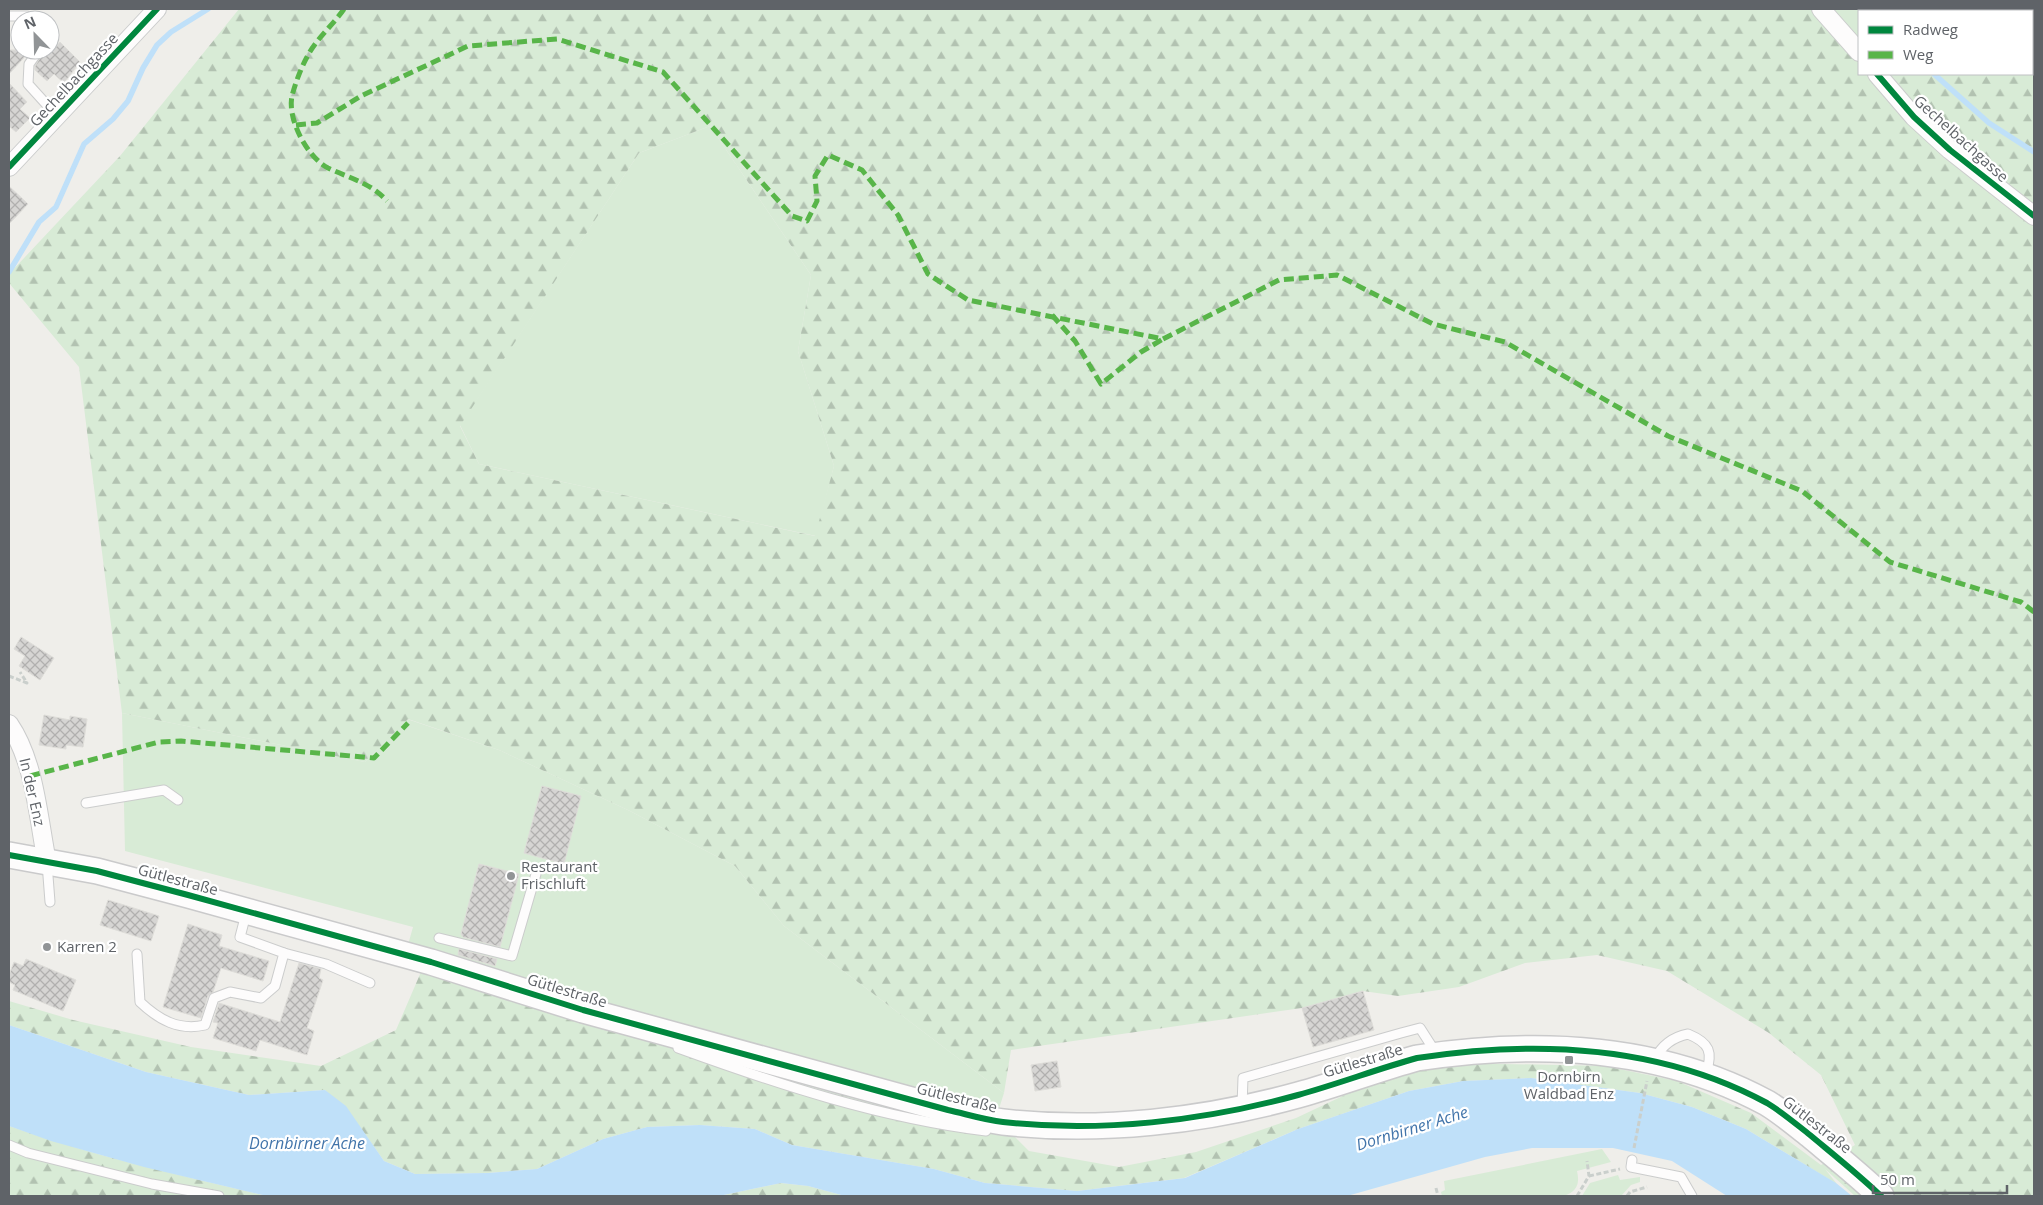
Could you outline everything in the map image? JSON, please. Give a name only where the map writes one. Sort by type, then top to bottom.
[{"type":"street","name":"Gechelbachgasse","points":[[9,167],[157,9]]},
{"type":"street","points":[[1821,9],[1858,51]]},
{"type":"street","name":"Gechelbachgasse","points":[[1879,75],[1921,124],[1989,182],[2034,216]]},
{"type":"street","name":"In der Enz","points":[[9,724],[20,741],[28,764],[47,862]]},
{"type":"street","name":"Gütlestraße","points":[[9,855],[106,874],[247,911],[431,962],[657,1037],[1002,1122],[1062,1126],[1122,1124],[1242,1108],[1298,1095],[1417,1058],[1480,1050],[1542,1048],[1610,1053],[1651,1071],[1705,1077],[1768,1104],[1792,1120],[1852,1169],[1881,1196]]},
{"type":"lane","points":[[33,60],[30,64],[28,84],[57,116]]},
{"type":"lane","points":[[86,803],[164,790],[178,800]]},
{"type":"lane","points":[[47,862],[50,902]]},
{"type":"lane","points":[[439,938],[512,956],[536,874]]},
{"type":"lane","points":[[247,911],[240,937],[284,953],[326,964],[370,983]]},
{"type":"lane","points":[[137,954],[140,1002],[156,1018],[191,1028],[205,1025],[214,998],[230,992],[261,998],[275,986],[284,953]]},
{"type":"lane","points":[[1651,1071],[1661,1049],[1669,1042],[1688,1034],[1702,1041],[1708,1049],[1710,1058],[1705,1077]]},
{"type":"lane","points":[[9,1145],[28,1153],[152,1184],[219,1196]]},
{"type":"lane","points":[[1632,1160],[1631,1167],[1681,1177],[1692,1196]]},
{"type":"path","points":[[9,676],[27,683],[20,672]]},
{"type":"path","points":[[1632,1160],[1651,1071]]},
{"type":"path","points":[[1577,1196],[1589,1176],[1587,1162]]},
{"type":"path","points":[[1589,1176],[1617,1170]]},
{"type":"path","points":[[1627,1196],[1630,1192],[1646,1187]]},
{"type":"path","points":[[1436,1188],[1438,1196]]},
{"type":"green space","points":[[239,9],[2034,9],[2034,1196],[1855,1196],[1825,1169],[1837,1184],[1746,1129],[1692,1107],[1640,1093],[1531,1078],[1463,1081],[1409,1091],[1298,1129],[1184,1178],[1077,1191],[985,1183],[934,1169],[792,1145],[755,1129],[700,1125],[647,1127],[603,1139],[537,1169],[488,1173],[415,1174],[384,1161],[365,1134],[325,1090],[249,1095],[146,1072],[9,1025],[9,1001],[73,1020],[191,1047],[321,1066],[396,1030],[427,958],[996,1118],[1029,1151],[1119,1167],[1196,1152],[1296,1118],[1379,1079],[1459,1063],[1605,1066],[1677,1081],[1751,1113],[1821,1165],[1855,1145],[1821,1075],[1769,1033],[1667,971],[1597,955],[1525,963],[1459,987],[1398,996],[1363,991],[1302,1008],[1011,1050],[1004,1093],[784,926],[735,866],[630,811],[499,750],[408,719],[365,762],[122,713],[79,367],[9,283],[9,274],[120,156]],"holes":[[[710,126],[811,275],[798,351],[834,466],[815,536],[479,464],[460,426],[639,153]]]},
{"type":"green space","points":[[710,126],[811,275],[798,351],[834,466],[816,536],[479,464],[460,425],[639,153]]},
{"type":"green space","points":[[122,713],[365,762],[407,719],[499,750],[630,811],[735,866],[784,926],[1004,1093],[996,1118],[406,952],[413,927],[125,851]]},
{"type":"green space","points":[[9,1126],[105,1156],[267,1196],[9,1196]]},
{"type":"green space","points":[[1602,1149],[1611,1162],[1577,1171],[1578,1183],[1575,1189],[1564,1196],[1442,1196],[1441,1192],[1445,1190],[1444,1181]]},
{"type":"green space","points":[[1618,1175],[1620,1180],[1640,1177],[1640,1182],[1631,1185],[1621,1196],[1582,1196],[1590,1183]]},
{"type":"green space","points":[[781,1183],[808,1186],[845,1196],[719,1196]]},
{"type":"water","name":"Dornbirner Ache","points":[[9,1025],[146,1072],[249,1095],[325,1090],[346,1106],[384,1161],[415,1174],[488,1173],[537,1169],[603,1139],[647,1127],[700,1125],[755,1129],[792,1145],[934,1169],[985,1183],[1077,1191],[1185,1178],[1298,1129],[1409,1091],[1463,1081],[1531,1078],[1640,1093],[1692,1107],[1746,1129],[1836,1183],[1852,1196],[1727,1196],[1672,1161],[1613,1148],[1532,1148],[1485,1157],[1347,1196],[845,1196],[808,1186],[781,1183],[719,1196],[267,1196],[144,1167],[51,1141],[9,1126]]},
{"type":"building","points":[[60,42],[80,62],[64,83],[54,74],[47,81],[35,70],[39,60],[60,60]]},
{"type":"building","points":[[10,50],[10,60],[22,60],[9,74]]},
{"type":"building","points":[[9,83],[27,102],[20,109],[30,118],[16,132],[9,126]]},
{"type":"building","points":[[9,186],[28,204],[9,224]]},
{"type":"building","points":[[21,637],[54,658],[40,680],[19,666],[25,656],[14,649]]},
{"type":"building","points":[[44,715],[70,720],[70,716],[87,719],[83,747],[66,745],[66,749],[39,745]]},
{"type":"building","points":[[542,786],[581,796],[564,864],[524,853]]},
{"type":"building","points":[[479,864],[519,874],[500,947],[463,937],[461,934]]},
{"type":"building","points":[[108,900],[159,916],[151,941],[100,925]]},
{"type":"building","points":[[188,924],[222,935],[219,946],[269,961],[263,981],[221,968],[213,992],[208,996],[201,1018],[163,1007]]},
{"type":"building","points":[[459,949],[497,959],[495,966],[458,955]]},
{"type":"building","points":[[26,959],[76,980],[63,1011],[13,990],[15,985],[9,982],[9,975],[14,962],[23,966]]},
{"type":"building","points":[[299,963],[321,969],[319,978],[323,980],[307,1028],[314,1031],[307,1055],[260,1040],[256,1051],[213,1038],[218,1023],[213,1022],[219,1003],[280,1022]]},
{"type":"building","points":[[1363,991],[1374,1030],[1313,1047],[1302,1008]]},
{"type":"building","points":[[1057,1061],[1061,1087],[1035,1091],[1031,1065]]},
{"type":"waterway","points":[[9,272],[39,222],[56,207],[84,144],[113,119],[128,101],[143,68],[157,45],[171,32],[208,9]]},
{"type":"waterway","points":[[1935,75],[1989,123],[2034,152]]},
{"type":"marked path","points":[[344,9],[315,44],[305,61],[292,96],[293,115],[300,136],[320,163],[367,185],[387,201]]},
{"type":"marked path","points":[[296,125],[317,123],[361,96],[468,46],[557,39],[663,72],[792,216],[807,221],[817,201],[815,176],[828,155],[862,170],[898,215],[928,274],[968,300],[1163,339],[1279,280],[1337,275],[1433,324],[1505,342],[1668,436],[1802,491],[1890,562],[2021,602],[2034,612]]},
{"type":"marked path","points":[[1052,315],[1075,341],[1101,384],[1141,352],[1163,339]]},
{"type":"marked path","points":[[30,776],[159,742],[181,741],[374,758],[408,723]]},
{"type":"cycle path","points":[[9,167],[157,9]]},
{"type":"cycle path","points":[[1878,75],[1914,117],[1950,150],[2034,216]]},
{"type":"cycle path","points":[[9,855],[97,871],[188,895],[431,962],[583,1010],[948,1110],[1003,1122],[1077,1126],[1114,1125],[1189,1118],[1226,1112],[1298,1095],[1417,1058],[1462,1052],[1506,1049],[1551,1049],[1596,1052],[1640,1059],[1684,1069],[1726,1084],[1767,1103],[1810,1135],[1881,1196]]},
{"type":"place","name":"Restaurant Frischluft","points":[[511,876]]},
{"type":"place","name":"Karren 2","points":[[47,947]]},
{"type":"place","name":"Dornbirn Waldbad Enz","points":[[1569,1060]]}]
